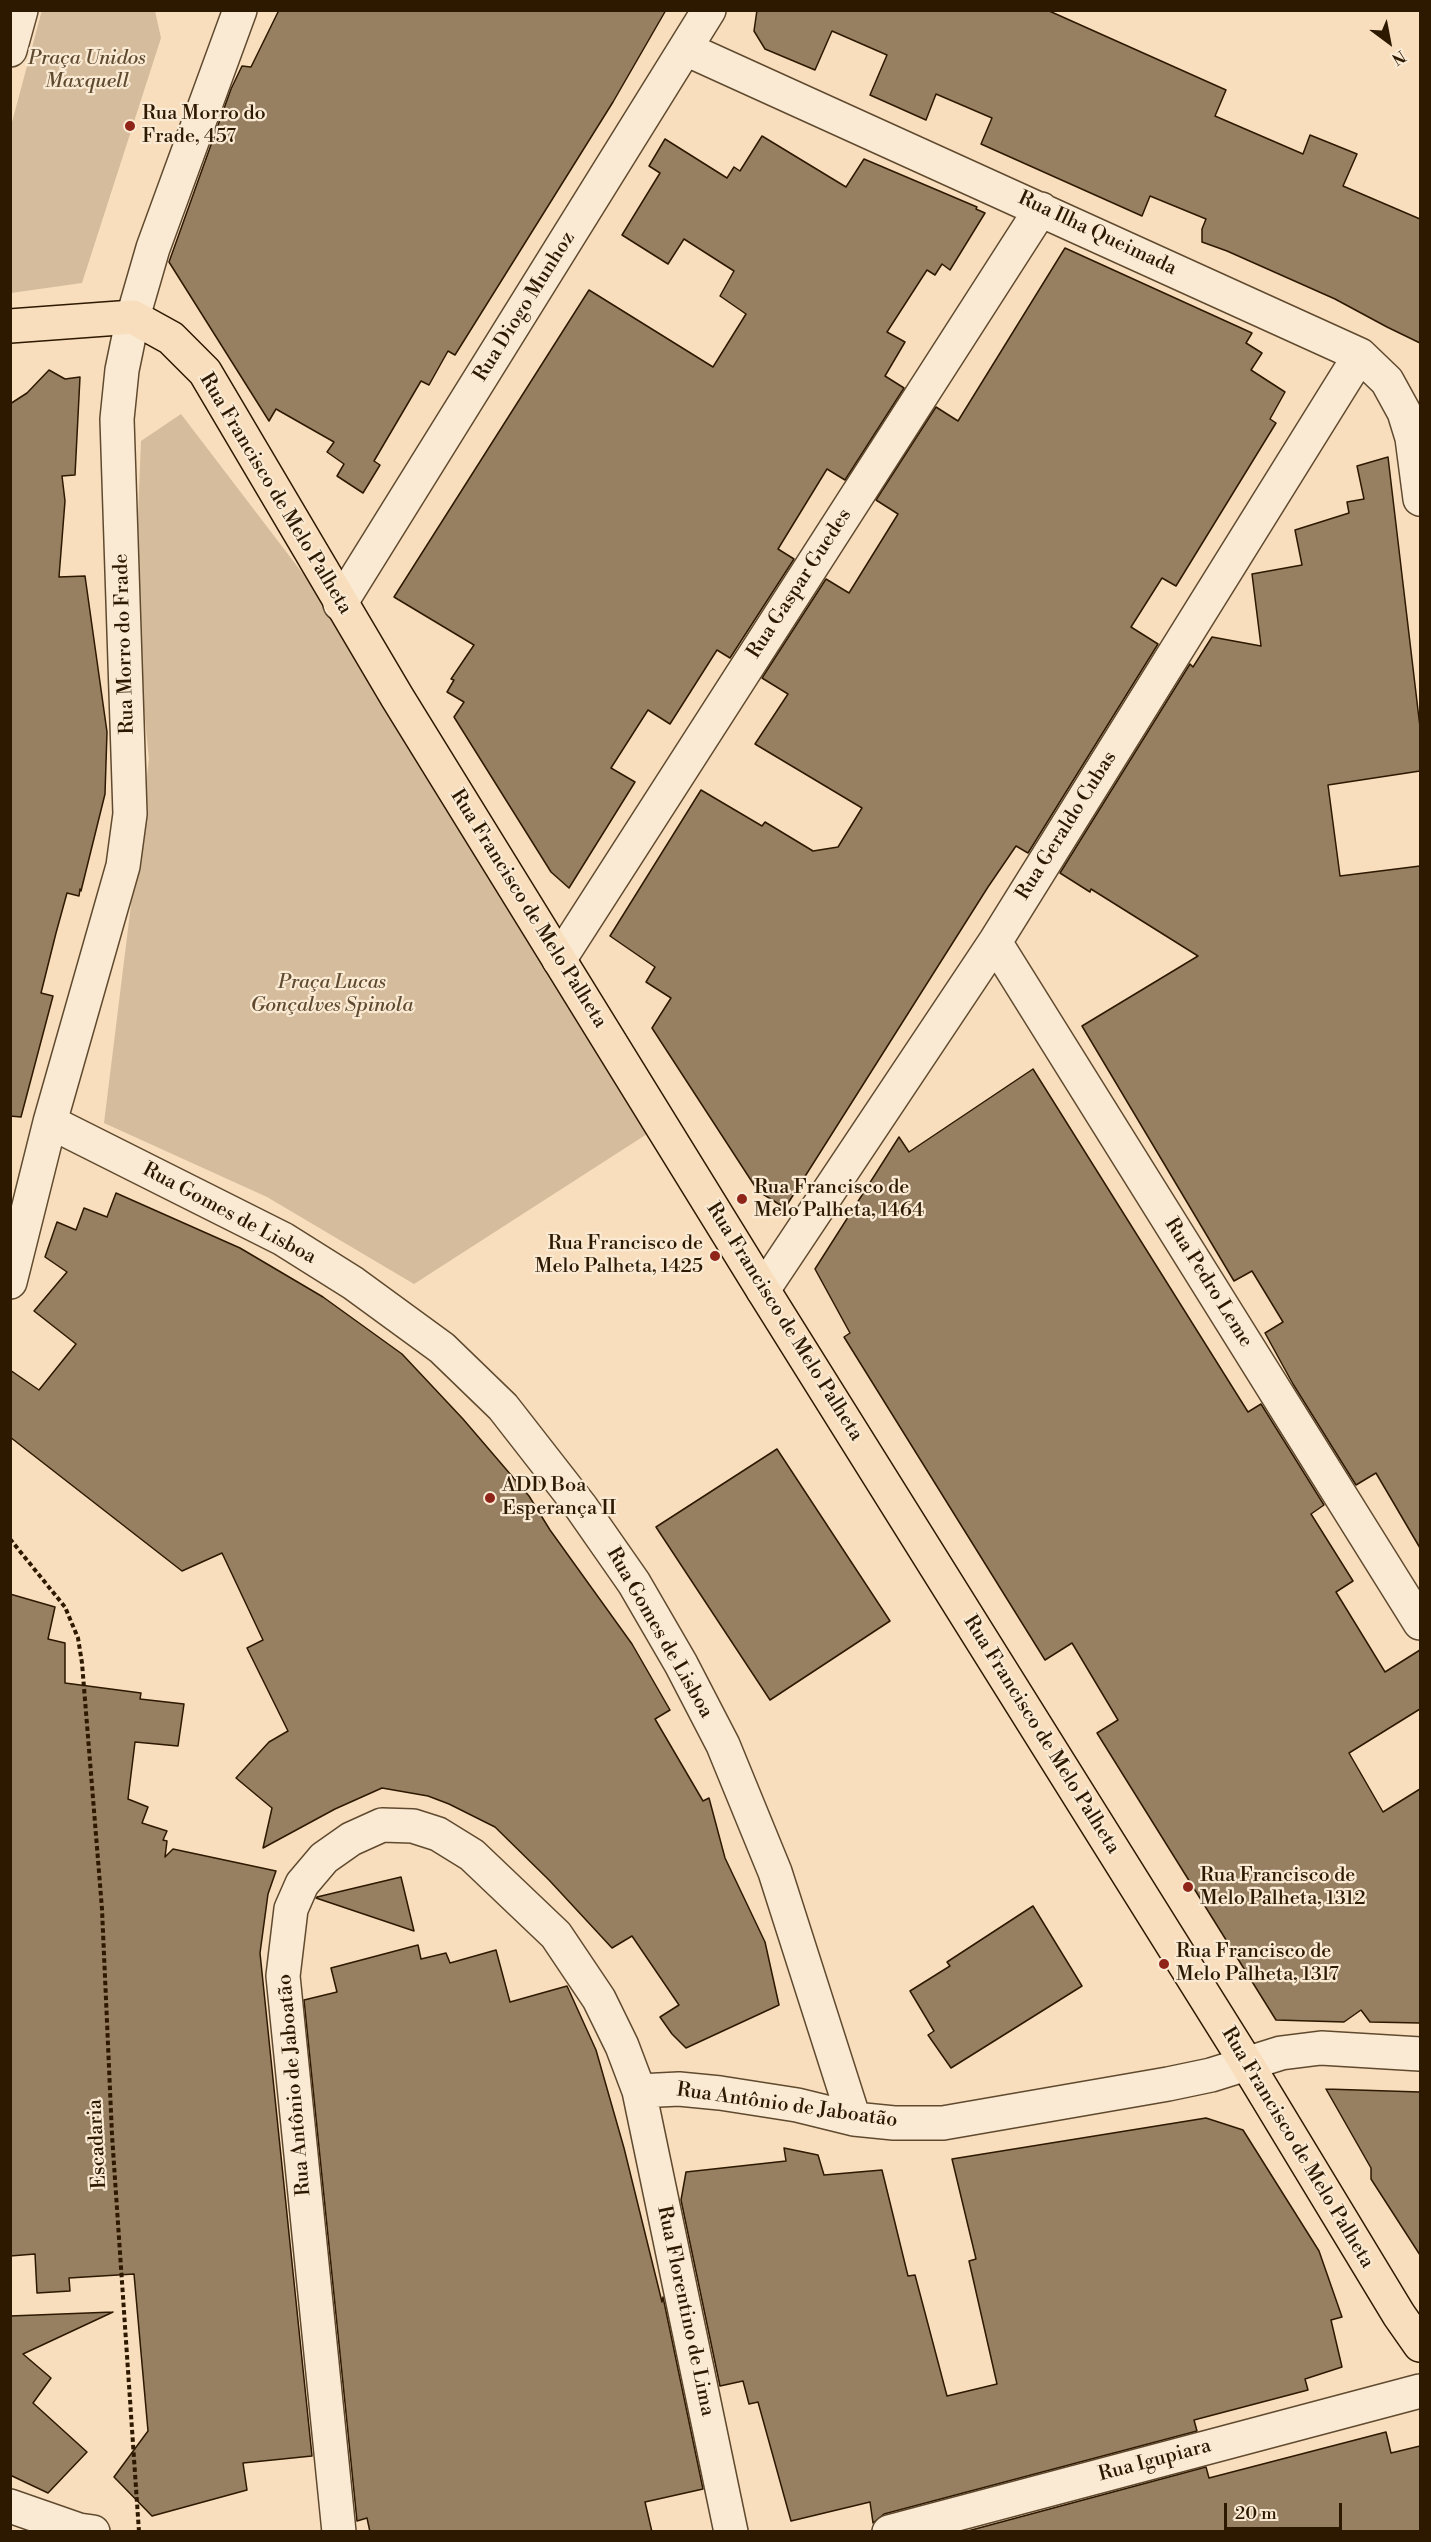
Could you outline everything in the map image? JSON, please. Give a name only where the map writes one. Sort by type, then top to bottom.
[{"type":"main road","points":[[10,327],[133,317]]},
{"type":"main road","name":"Rua Francisco de Melo Palheta","points":[[133,317],[171,338],[205,372],[340,604],[559,960],[1247,2064],[1399,2315],[1420,2345]]},
{"type":"street","points":[[10,50],[21,10]]},
{"type":"street","name":"Rua Morro do Frade","points":[[10,1282],[50,1122],[123,866],[130,814],[117,419],[122,370],[133,317],[153,248],[240,10]]},
{"type":"street","name":"Rua Diogo Munhoz","points":[[340,604],[709,10]]},
{"type":"street","name":"Rua Ilha Queimada","points":[[686,49],[1041,208],[1360,355],[1387,381],[1404,412],[1412,438],[1420,499]]},
{"type":"street","name":"Rua Gaspar Guedes","points":[[559,960],[1041,208]]},
{"type":"street","name":"Rua Geraldo Cubas","points":[[763,1290],[995,942],[1360,355]]},
{"type":"street","name":"Rua Pedro Leme","points":[[995,942],[1420,1623]]},
{"type":"street","name":"Rua Gomes de Lisboa","points":[[50,1122],[284,1239],[352,1283],[442,1348],[503,1407],[581,1507],[634,1583],[681,1664],[723,1745],[775,1872],[854,2119]]},
{"type":"street","name":"Rua Antônio de Jaboatão","points":[[339,2532],[283,1976],[291,1909],[302,1884],[324,1858],[351,1839],[382,1825],[412,1826],[438,1834],[472,1855],[556,1935],[599,1999],[622,2046],[639,2091],[679,2089],[720,2093],[796,2105],[854,2119],[894,2123],[943,2123],[1168,2084],[1281,2053],[1321,2048],[1420,2054]]},
{"type":"street","name":"Rua Florentino de Lima","points":[[639,2091],[731,2532]]},
{"type":"street","name":"Rua Igupiara","points":[[889,2532],[1420,2391]]},
{"type":"street","points":[[10,2506],[79,2530],[93,2532]]},
{"type":"path","name":"Escadaria","points":[[10,1539],[65,1606],[78,1638],[82,1663],[102,1909],[112,2135],[139,2532]]},
{"type":"green space","name":"Praça Unidos Maxquell","points":[[42,10],[155,11],[161,38],[82,283],[11,293],[11,126]]},
{"type":"green space","name":"Praça Lucas Gonçalves Spinola","points":[[181,414],[397,697],[661,1125],[414,1284],[267,1197],[104,1123],[149,759],[134,614],[141,441]]},
{"type":"building","points":[[279,10],[666,10],[613,102],[455,355],[448,351],[429,385],[421,381],[374,461],[380,465],[363,493],[337,476],[344,464],[327,452],[334,442],[276,409],[269,421],[169,262],[231,89],[242,66],[251,67]]},
{"type":"building","points":[[757,10],[1047,10],[1226,90],[1215,116],[1303,154],[1310,135],[1357,154],[1343,186],[1420,219],[1420,343],[1335,299],[1202,242],[1202,229],[1206,219],[1150,196],[1142,216],[981,144],[992,118],[936,94],[926,120],[870,95],[887,55],[832,31],[815,70],[765,49],[754,31]]},
{"type":"building","points":[[762,136],[846,187],[864,159],[977,207],[976,209],[985,213],[950,270],[942,264],[935,275],[927,270],[887,332],[905,342],[885,376],[904,388],[845,480],[827,469],[778,549],[794,559],[730,658],[717,650],[670,724],[648,710],[611,768],[635,782],[569,888],[551,872],[454,717],[464,702],[447,692],[454,680],[451,679],[474,645],[394,597],[589,290],[713,367],[746,314],[720,296],[734,271],[684,239],[668,264],[622,235],[660,173],[649,166],[665,139],[727,178],[734,167],[740,171]]},
{"type":"building","points":[[1065,248],[1252,333],[1246,343],[1262,353],[1251,370],[1285,392],[1270,419],[1276,423],[1176,586],[1162,578],[1131,627],[1158,644],[1028,853],[1016,846],[785,1208],[758,1191],[652,1028],[671,998],[646,982],[655,967],[610,936],[701,790],[762,826],[765,822],[813,851],[838,847],[862,808],[755,744],[788,694],[762,678],[826,579],[849,593],[898,514],[876,500],[936,407],[958,421]]},
{"type":"building","points":[[49,370],[65,379],[80,377],[75,475],[62,476],[65,501],[59,577],[85,576],[107,732],[105,794],[81,891],[80,889],[79,896],[67,893],[56,933],[41,993],[53,996],[21,1117],[10,1116],[10,404],[27,393]]},
{"type":"building","points":[[1388,457],[1420,727],[1420,771],[1328,785],[1340,876],[1420,866],[1420,1548],[1376,1473],[1356,1485],[1293,1384],[1265,1333],[1283,1322],[1252,1271],[1234,1281],[1082,1026],[1198,956],[1091,889],[1090,892],[1060,873],[1190,664],[1193,667],[1212,637],[1261,646],[1252,574],[1302,565],[1295,530],[1349,513],[1347,502],[1364,499],[1357,466]]},
{"type":"building","points":[[1033,1069],[1248,1412],[1261,1404],[1324,1505],[1311,1514],[1353,1581],[1336,1592],[1385,1672],[1420,1650],[1420,1709],[1349,1753],[1383,1812],[1420,1789],[1420,2023],[1370,2022],[1361,2010],[1344,2022],[1276,2020],[1097,1733],[1118,1720],[1072,1643],[1045,1660],[844,1337],[850,1333],[815,1269],[899,1137],[909,1152]]},
{"type":"building","points":[[116,1193],[240,1248],[323,1297],[402,1354],[463,1419],[529,1496],[550,1530],[632,1644],[670,1710],[655,1719],[703,1801],[709,1798],[725,1858],[765,1942],[779,2005],[686,2048],[660,2017],[679,2005],[632,1936],[612,1948],[549,1880],[495,1827],[428,1796],[382,1788],[335,1809],[263,1848],[272,1808],[236,1778],[269,1742],[288,1731],[247,1648],[263,1640],[222,1553],[182,1571],[10,1437],[10,1370],[39,1390],[76,1344],[34,1311],[67,1272],[45,1257],[57,1222],[76,1230],[84,1208],[107,1217]]},
{"type":"building","points":[[777,1449],[890,1621],[770,1700],[656,1527]]},
{"type":"building","points":[[10,1594],[55,1607],[48,1639],[65,1643],[65,1683],[141,1693],[140,1699],[184,1704],[178,1746],[135,1742],[128,1799],[148,1807],[142,1823],[167,1831],[163,1840],[167,1841],[165,1857],[173,1849],[276,1871],[268,1894],[260,1953],[312,2456],[243,2463],[247,2490],[152,2516],[114,2477],[148,2431],[134,2274],[69,2278],[70,2291],[37,2293],[35,2254],[10,2256]]},
{"type":"building","points":[[401,1877],[414,1931],[316,1898],[317,1897]]},
{"type":"building","points":[[1033,1906],[1082,1986],[951,2068],[928,2035],[934,2031],[910,1991],[950,1966],[947,1962]]},
{"type":"building","points":[[418,1945],[421,1959],[446,1953],[450,1963],[496,1950],[510,2002],[567,1986],[596,2050],[624,2148],[662,2302],[663,2297],[703,2489],[645,2502],[652,2532],[370,2532],[367,2518],[357,2521],[304,2000],[337,1992],[331,1968]]},
{"type":"building","points":[[1326,2089],[1420,2092],[1420,2255],[1371,2179],[1371,2168]]},
{"type":"building","points":[[1206,2118],[1243,2130],[1319,2251],[1342,2317],[1331,2320],[1342,2367],[1305,2379],[1308,2390],[1194,2420],[1197,2431],[884,2514],[873,2523],[870,2502],[791,2521],[758,2402],[749,2404],[743,2381],[720,2386],[681,2200],[686,2172],[786,2161],[784,2148],[818,2155],[824,2175],[882,2170],[908,2276],[915,2275],[947,2396],[997,2384],[969,2261],[976,2259],[952,2159]]},
{"type":"building","points":[[113,2312],[23,2354],[51,2378],[33,2403],[87,2452],[48,2493],[10,2475],[10,2316]]},
{"type":"building","points":[[1386,2432],[1391,2453],[1420,2446],[1420,2532],[964,2532],[1206,2467],[1209,2478]]},
{"type":"place","name":"Rua Morro do Frade, 457","points":[[130,126]]},
{"type":"place","name":"Rua Francisco de Melo Palheta, 1464","points":[[742,1199]]},
{"type":"place","name":"Rua Francisco de Melo Palheta, 1425","points":[[715,1256]]},
{"type":"place","name":"ADD Boa Esperança II","points":[[490,1498]]},
{"type":"place","name":"Rua Francisco de Melo Palheta, 1312","points":[[1188,1887]]},
{"type":"place","name":"Rua Francisco de Melo Palheta, 1317","points":[[1164,1964]]}]
